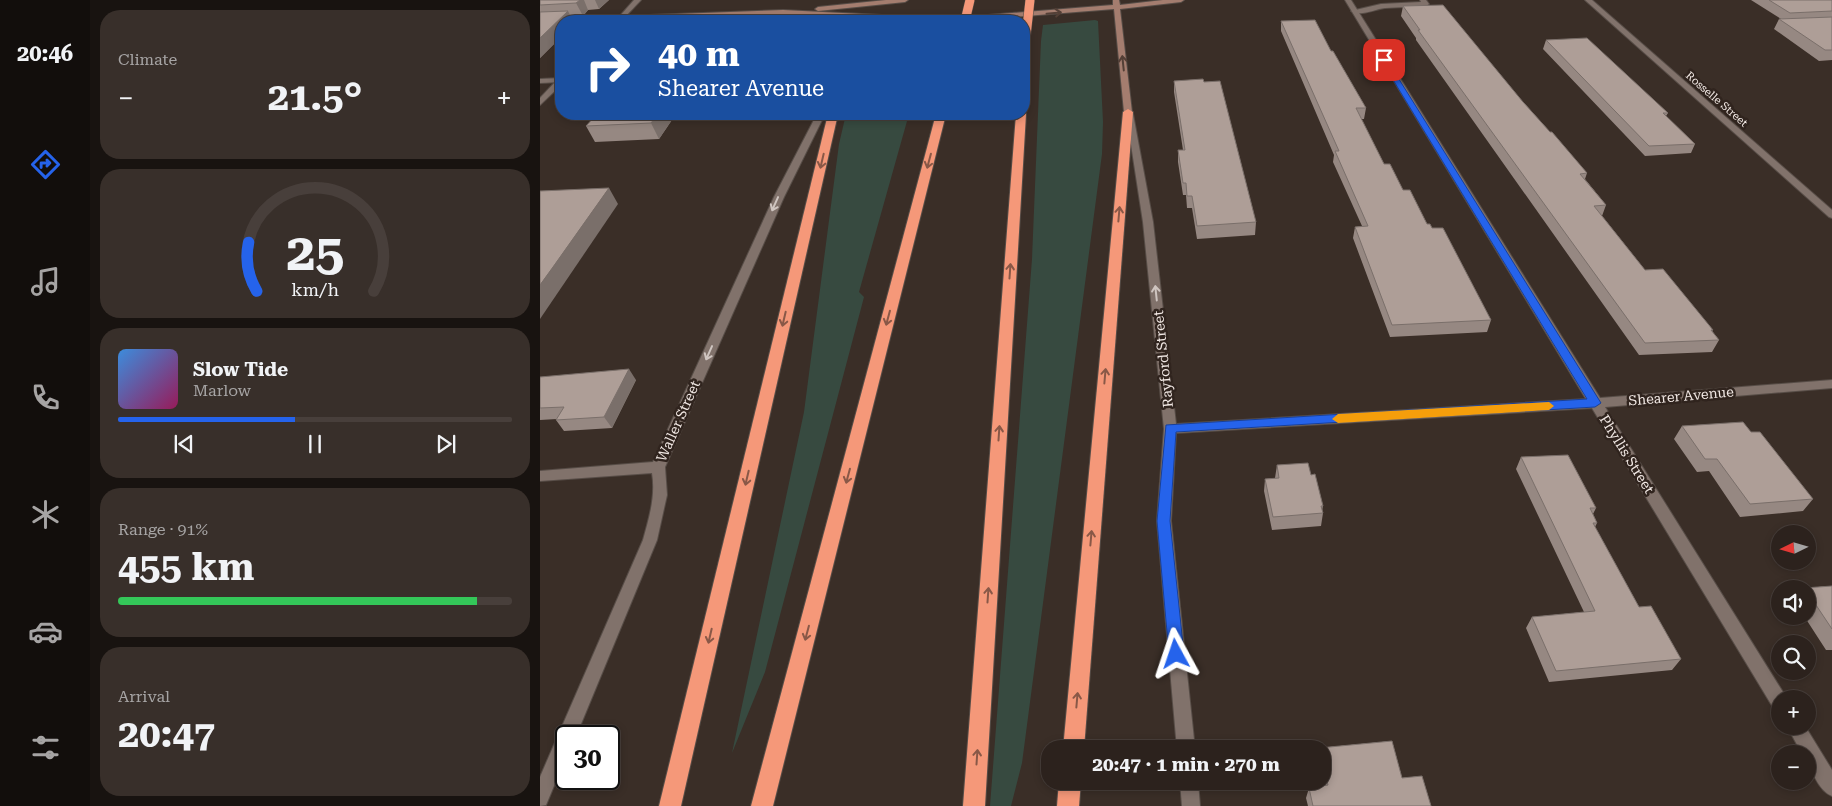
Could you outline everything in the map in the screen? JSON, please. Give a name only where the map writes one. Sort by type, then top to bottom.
[{"type":"highway","points":[[966,15],[970,0]]},
{"type":"highway","points":[[1028,15],[1030,0]]},
{"type":"highway","points":[[1074,740],[1128,112]]},
{"type":"highway","points":[[670,806],[832,120]]},
{"type":"highway","points":[[762,806],[939,120]]},
{"type":"highway","points":[[974,806],[1021,120]]},
{"type":"highway","points":[[1068,806],[1069,790]]},
{"type":"main road","points":[[731,15],[776,13],[905,0]]},
{"type":"main road","points":[[1001,15],[1181,0]]},
{"type":"main road","points":[[866,15],[872,2]]},
{"type":"main road","name":"Rayford Street","points":[[1117,4],[1128,112]]},
{"type":"main road","points":[[776,13],[805,15]]},
{"type":"main road","points":[[540,21],[555,21]]},
{"type":"street","points":[[624,15],[638,0]]},
{"type":"street","points":[[1351,5],[1371,10],[1381,6],[1426,4],[1423,0]]},
{"type":"street","name":"Rosselle Street","points":[[1588,0],[1832,215]]},
{"type":"street","name":"Phyllis Street","points":[[1351,5],[1773,690]]},
{"type":"street","points":[[540,81],[555,81]]},
{"type":"street","points":[[541,102],[555,87]]},
{"type":"street","name":"Rayford Street","points":[[1128,112],[1148,222],[1170,428],[1164,521],[1185,740]]},
{"type":"street","name":"Waller Street","points":[[571,725],[650,540],[659,512],[662,486],[658,467],[779,197],[818,120]]},
{"type":"street","name":"Shearer Avenue","points":[[1170,428],[1595,403],[1832,384]]},
{"type":"street","points":[[540,476],[658,467]]},
{"type":"street","points":[[1800,735],[1832,787]]},
{"type":"street","name":"Waller Street","points":[[540,799],[555,763]]},
{"type":"street","points":[[1190,790],[1191,806]]},
{"type":"green space","points":[[1098,21],[1103,122],[1102,154],[1022,763],[1011,806],[990,806],[1032,259],[1043,25]]},
{"type":"green space","points":[[845,120],[907,120],[859,292],[864,297],[765,672],[732,753],[804,412],[839,144]]},
{"type":"building","points":[[540,0],[580,0],[576,3],[540,5]]},
{"type":"building","points":[[1769,0],[1832,0],[1832,11],[1790,13]]},
{"type":"building","points":[[1443,5],[1523,102],[1587,173],[1580,174],[1606,205],[1594,206],[1645,270],[1663,269],[1719,340],[1645,343],[1418,30],[1420,30],[1403,6]]},
{"type":"building","points":[[568,11],[564,15],[555,15],[555,24],[540,38],[540,12]]},
{"type":"building","points":[[1832,17],[1832,50],[1825,50],[1779,19]]},
{"type":"building","points":[[1315,20],[1331,51],[1333,51],[1366,108],[1356,108],[1384,164],[1390,164],[1403,190],[1410,190],[1427,224],[1430,224],[1432,228],[1443,228],[1491,320],[1392,325],[1355,227],[1368,226],[1335,151],[1339,151],[1281,21]]},
{"type":"building","points":[[1587,38],[1668,113],[1663,113],[1695,144],[1649,146],[1546,40]]},
{"type":"building","points":[[1203,79],[1204,82],[1220,81],[1256,222],[1197,226],[1192,196],[1187,196],[1186,183],[1183,183],[1178,150],[1185,150],[1174,81]]},
{"type":"building","points":[[592,120],[653,120],[651,123],[586,126]]},
{"type":"building","points":[[609,188],[553,267],[540,285],[540,191]]},
{"type":"building","points":[[629,369],[604,417],[556,420],[564,407],[540,408],[540,377]]},
{"type":"building","points":[[1743,422],[1751,432],[1760,432],[1813,499],[1750,504],[1717,459],[1705,459],[1682,426]]},
{"type":"building","points":[[1568,455],[1596,508],[1590,508],[1597,523],[1593,523],[1639,607],[1651,606],[1681,659],[1556,671],[1532,617],[1595,611],[1521,457]]},
{"type":"building","points":[[1308,463],[1311,475],[1315,474],[1323,513],[1273,517],[1265,479],[1279,478],[1277,465]]},
{"type":"building","points":[[1832,586],[1832,629],[1816,605],[1816,587]]},
{"type":"building","points":[[1392,741],[1402,778],[1422,776],[1431,806],[1313,806],[1309,790],[1331,790],[1331,747]]},
{"type":"slow traffic","points":[[1338,419],[1549,406]]},
{"type":"route","points":[[1176,654],[1164,521],[1170,428],[1595,403],[1384,60]]}]
